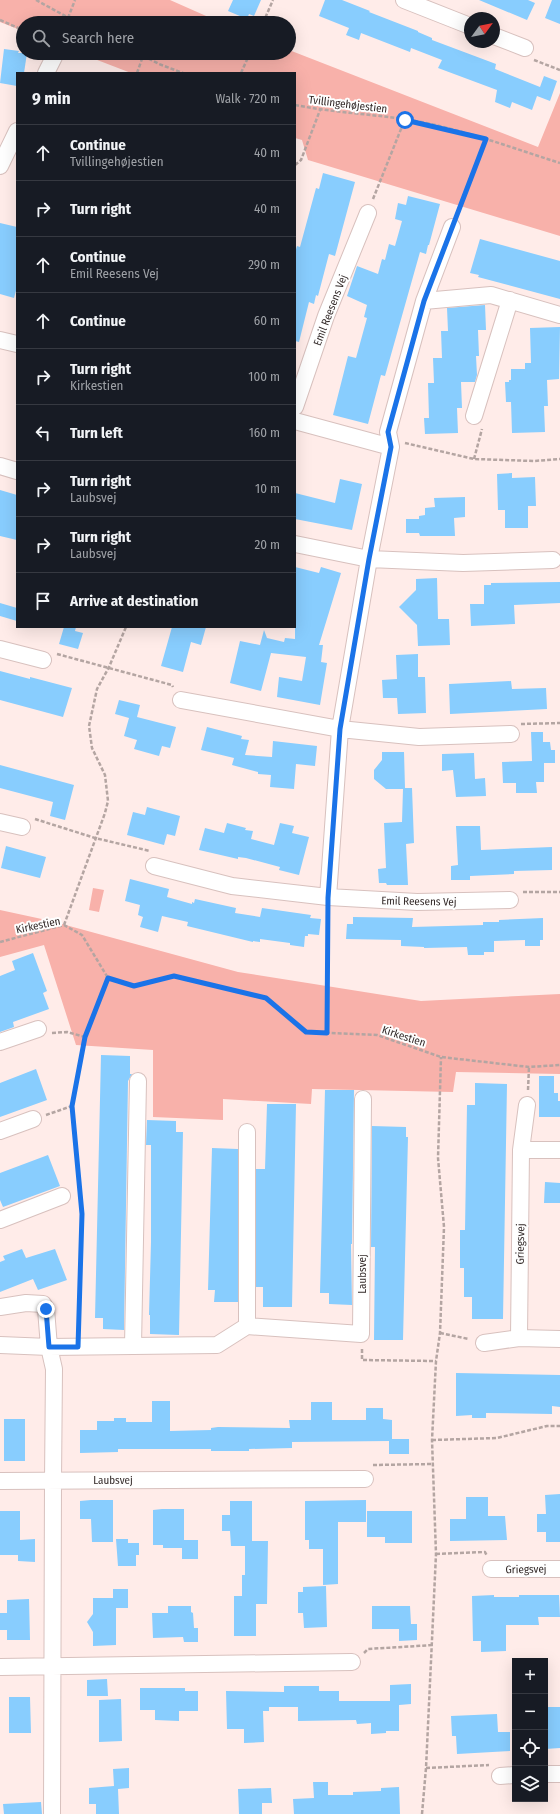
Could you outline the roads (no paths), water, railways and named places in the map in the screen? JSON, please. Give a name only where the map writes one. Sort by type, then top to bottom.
[{"type":"street","points":[[404,0],[464,24]]},
{"type":"street","points":[[500,38],[525,48]]},
{"type":"street","points":[[46,72],[52,60]]},
{"type":"street","points":[[0,166],[16,133]]},
{"type":"street","name":"Emil Reesens Vej","points":[[296,404],[326,316],[368,213]]},
{"type":"street","points":[[328,898],[340,729],[369,559],[391,447],[388,432],[424,301],[452,227]]},
{"type":"street","points":[[424,301],[491,295],[560,315]]},
{"type":"street","points":[[474,416],[510,300]]},
{"type":"street","points":[[0,340],[16,344]]},
{"type":"street","points":[[296,421],[391,447]]},
{"type":"street","points":[[0,466],[16,471]]},
{"type":"street","points":[[296,544],[369,559],[463,563],[553,560]]},
{"type":"street","points":[[0,649],[43,660]]},
{"type":"street","points":[[181,700],[340,729],[419,737],[511,734]]},
{"type":"street","points":[[0,822],[22,827]]},
{"type":"street","name":"Emil Reesens Vej","points":[[154,866],[232,886],[328,898],[417,902],[510,900]]},
{"type":"street","points":[[0,1042],[38,1029]]},
{"type":"street","points":[[133,1346],[138,1081]]},
{"type":"street","name":"Laubsvej","points":[[247,1326],[361,1334],[363,1099]]},
{"type":"street","name":"Griegsvej","points":[[519,1338],[521,1150],[527,1105]]},
{"type":"street","points":[[0,1131],[33,1119]]},
{"type":"street","points":[[0,1345],[78,1347],[217,1345],[247,1326],[247,1132]]},
{"type":"street","points":[[521,1150],[560,1150]]},
{"type":"street","points":[[0,1220],[62,1196]]},
{"type":"street","points":[[0,1307],[26,1303],[43,1304],[46,1309],[49,1347],[54,1369],[52,1480],[52,1814]]},
{"type":"street","points":[[484,1342],[519,1338],[560,1339]]},
{"type":"street","name":"Laubsvej","points":[[0,1481],[364,1479]]},
{"type":"street","name":"Griegsvej","points":[[491,1569],[560,1569]]},
{"type":"street","points":[[0,1667],[52,1665],[352,1662]]},
{"type":"street","points":[[548,1774],[560,1774]]}]
